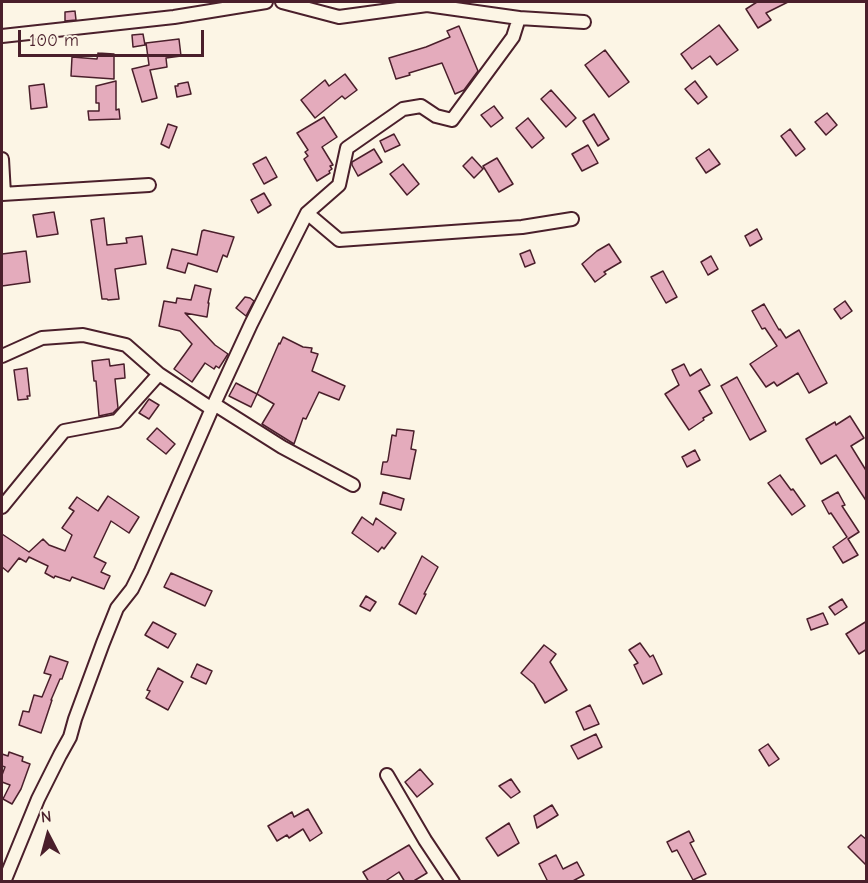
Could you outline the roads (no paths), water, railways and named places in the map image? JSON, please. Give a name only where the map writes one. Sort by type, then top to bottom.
[{"type":"street","points":[[2,36],[174,17],[266,2]]},
{"type":"street","points":[[282,2],[339,17],[427,5],[519,18],[584,22]]},
{"type":"street","points":[[4,882],[38,799],[70,737],[117,608],[132,589],[141,571],[250,324],[306,213],[339,185],[348,148],[404,109],[421,106],[436,116],[452,120],[513,37],[519,18]]},
{"type":"street","points":[[2,159],[3,194],[149,185]]},
{"type":"street","points":[[306,213],[339,240],[522,227],[572,219]]},
{"type":"street","points":[[2,356],[42,338],[83,335],[126,345],[159,374],[282,447],[353,485]]},
{"type":"street","points":[[2,507],[64,430],[117,421],[159,374]]},
{"type":"street","points":[[387,775],[453,882]]}]
